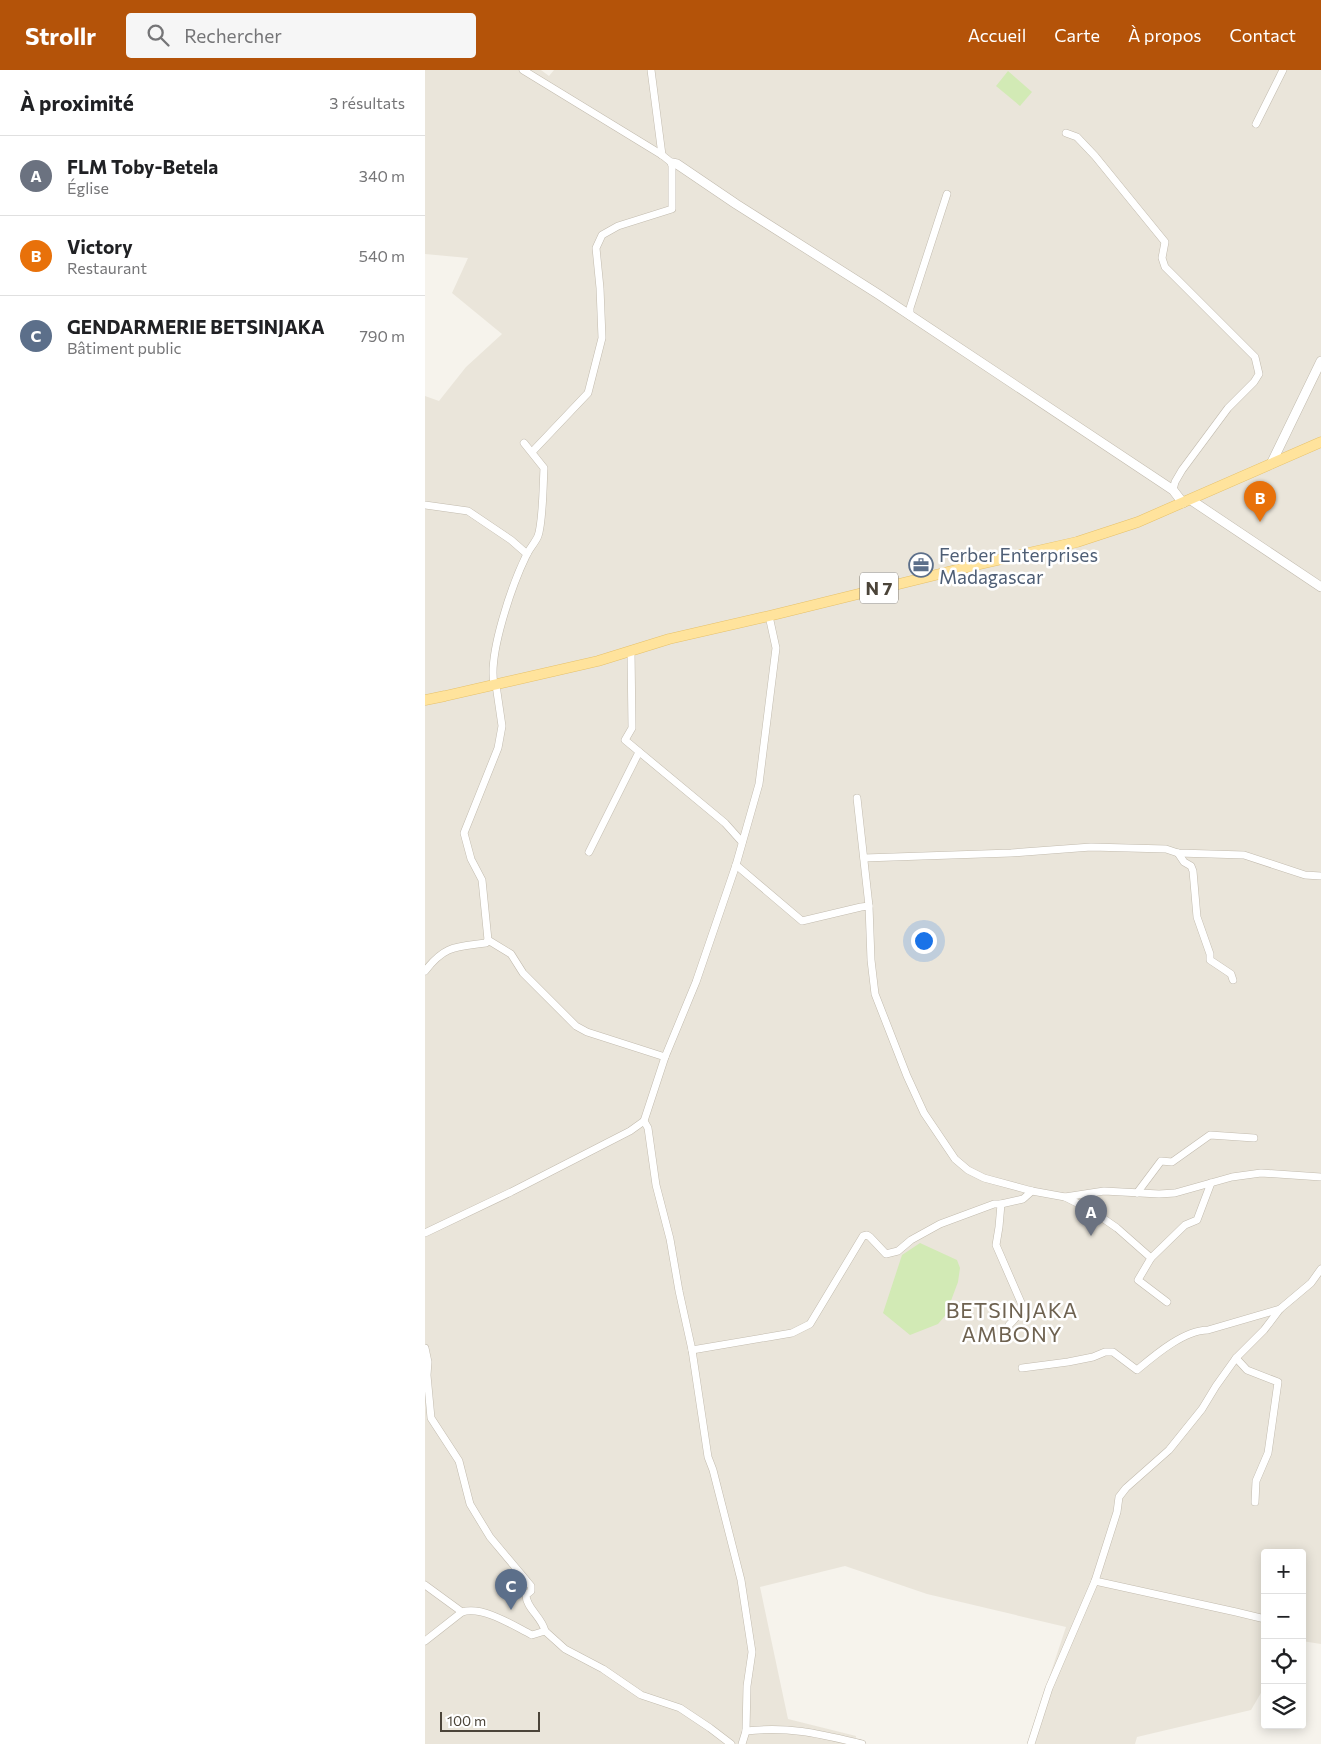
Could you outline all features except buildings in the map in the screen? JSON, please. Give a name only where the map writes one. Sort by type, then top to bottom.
[{"type":"main road","name":"N 7","points":[[425,700],[598,661],[669,639],[769,616],[889,585],[1077,542],[1138,522],[1187,502],[1321,442]]},
{"type":"street","points":[[523,70],[672,163],[677,164],[1173,490],[1187,502],[1321,587]]},
{"type":"street","points":[[651,70],[662,155]]},
{"type":"street","points":[[1256,124],[1283,70]]},
{"type":"street","points":[[1066,133],[1077,137],[1095,156],[1165,242],[1162,258],[1165,268],[1255,357],[1259,374],[1254,382],[1228,408],[1182,470],[1173,490]]},
{"type":"street","points":[[532,452],[588,393],[602,338],[596,248],[602,235],[618,226],[671,209],[672,163]]},
{"type":"street","points":[[910,316],[910,308],[947,194]]},
{"type":"street","points":[[1271,464],[1321,361]]},
{"type":"street","points":[[489,940],[482,880],[471,859],[464,833],[498,748],[502,726],[492,674],[505,612],[510,594],[527,554],[538,535],[541,520],[544,468],[524,443]]},
{"type":"street","points":[[425,505],[468,511],[511,540],[527,554]]},
{"type":"street","points":[[425,1233],[622,1136],[644,1121],[665,1057],[695,986],[736,865],[759,784],[776,648],[769,616]]},
{"type":"street","points":[[631,651],[632,728],[625,740],[725,823],[743,842]]},
{"type":"street","points":[[589,852],[639,752]]},
{"type":"street","points":[[857,798],[869,906],[871,960],[875,994],[907,1076],[924,1113],[955,1158],[968,1170],[984,1178],[1032,1191],[1065,1197],[1091,1210],[1117,1228],[1151,1258]]},
{"type":"street","points":[[864,858],[1011,853],[1091,846],[1166,849],[1179,853],[1244,855],[1305,876],[1321,876]]},
{"type":"street","points":[[1179,853],[1184,862],[1191,866],[1193,871],[1197,917],[1211,960],[1231,974],[1233,980]]},
{"type":"street","points":[[736,865],[802,921],[869,906]]},
{"type":"street","points":[[425,970],[434,959],[450,948],[489,940]]},
{"type":"street","points":[[489,940],[511,954],[523,973],[576,1026],[621,1044],[665,1057]]},
{"type":"street","points":[[644,1121],[648,1128],[656,1184],[670,1239],[679,1291],[693,1350],[708,1457],[736,1560],[750,1635],[752,1652],[747,1686],[747,1731],[742,1744]]},
{"type":"street","points":[[1137,1193],[1161,1161],[1172,1162],[1210,1135],[1254,1138]]},
{"type":"street","points":[[1065,1197],[1104,1191],[1175,1193],[1241,1175],[1261,1173],[1321,1176]]},
{"type":"street","points":[[1167,1302],[1138,1280],[1151,1258],[1185,1225],[1197,1220],[1211,1183]]},
{"type":"street","points":[[693,1350],[792,1333],[806,1327],[813,1320],[826,1295],[863,1236],[867,1235],[870,1237],[886,1254],[898,1251],[911,1240],[940,1224],[995,1204],[1023,1199],[1032,1191]]},
{"type":"street","points":[[1001,1204],[996,1245],[1023,1307],[1022,1311],[1009,1325]]},
{"type":"street","points":[[1031,1744],[1049,1688],[1095,1581],[1117,1512],[1119,1497],[1126,1488],[1169,1450],[1202,1409],[1236,1358],[1264,1330],[1280,1309],[1311,1283],[1321,1269]]},
{"type":"street","points":[[1022,1368],[1068,1362],[1093,1357],[1105,1352],[1113,1352],[1137,1370],[1185,1336],[1199,1330],[1224,1326],[1280,1309]]},
{"type":"street","points":[[425,1348],[431,1418],[459,1461],[471,1504],[490,1537],[531,1586],[531,1591],[526,1595],[526,1601],[544,1624],[545,1631],[565,1649],[603,1669],[641,1695],[680,1708],[731,1744]]},
{"type":"street","points":[[1236,1358],[1247,1370],[1278,1382],[1268,1453],[1256,1481],[1255,1502]]},
{"type":"street","points":[[1095,1581],[1261,1618]]},
{"type":"street","points":[[425,1585],[462,1612]]},
{"type":"street","points":[[425,1641],[462,1612],[470,1610],[482,1611],[532,1634],[545,1631]]},
{"type":"street","points":[[747,1731],[784,1728],[862,1744]]},
{"type":"shaded area","points":[[425,70],[541,70],[549,76],[554,70],[1321,70],[1321,1644],[1306,1642],[1306,1549],[1261,1549],[1261,1693],[1251,1710],[1137,1737],[1135,1744],[1027,1744],[1066,1627],[927,1594],[845,1566],[760,1587],[788,1719],[856,1736],[855,1744],[425,1744],[425,396],[439,401],[466,367],[502,334],[452,293],[468,258],[425,254]]},
{"type":"green space","points":[[1008,71],[1032,92],[1020,106],[996,86]]},
{"type":"green space","points":[[920,1243],[957,1260],[960,1268],[958,1282],[949,1306],[950,1310],[938,1324],[910,1335],[883,1313],[902,1255]]},
{"type":"place","name":"Victory","points":[[1260,522]]},
{"type":"place","name":"Ferber Enterprises Madagascar","points":[[921,565]]},
{"type":"place","name":"FLM Toby-Betela","points":[[1091,1236]]},
{"type":"place","name":"GENDARMERIE BETSINJAKA","points":[[511,1610]]},
{"type":"district","name":"BETSINJAKA AMBONY","points":[[1012,1321]]}]
